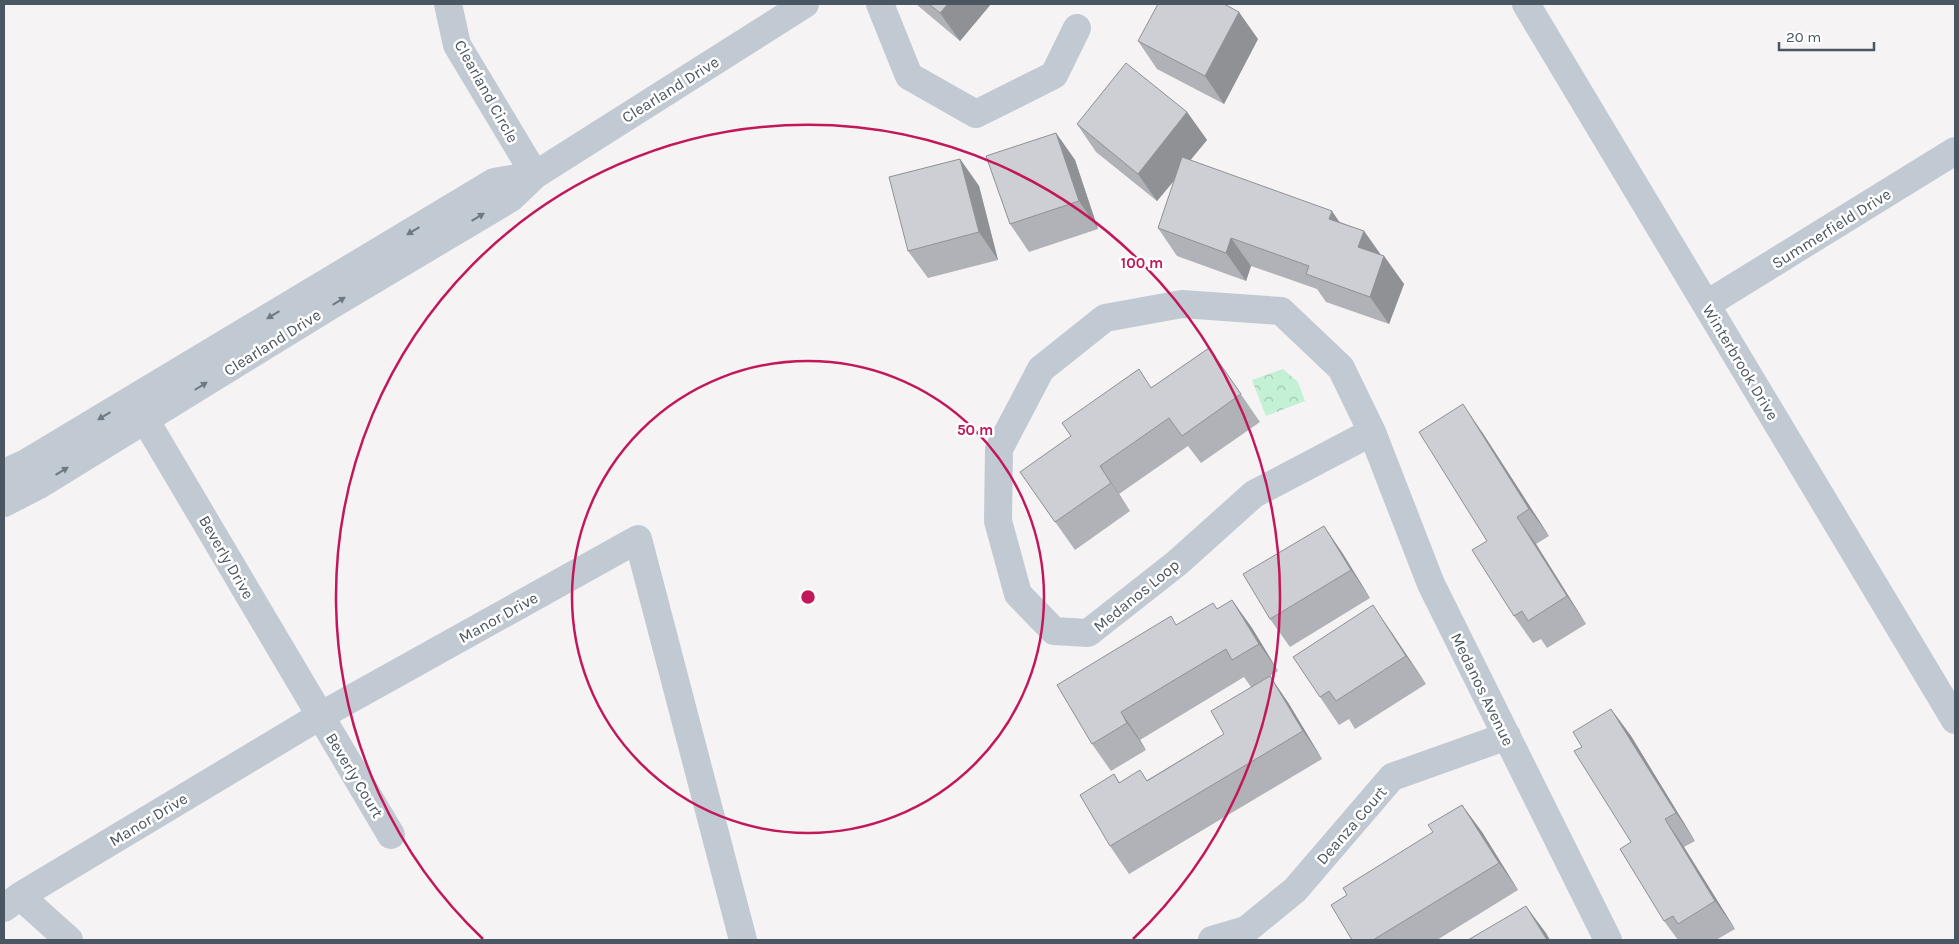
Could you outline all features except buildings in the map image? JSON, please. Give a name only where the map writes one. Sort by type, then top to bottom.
[{"type":"street","name":"Clearland Circle","points":[[448,4],[457,45],[535,175]]},
{"type":"street","name":"Clearland Drive","points":[[4,503],[23,474],[140,410],[494,182],[535,175],[805,4]]},
{"type":"street","points":[[880,4],[909,76],[976,114],[1054,75],[1077,28]]},
{"type":"street","name":"Winterbrook Drive","points":[[1526,4],[1955,720]]},
{"type":"street","name":"Summerfield Drive","points":[[1707,304],[1955,152]]},
{"type":"street","name":"Medanos Loop","points":[[1182,304],[1281,312],[1340,368],[1372,432],[1254,494],[1177,562],[1088,633],[1054,631],[1018,594],[998,521],[999,449],[1041,369],[1106,318],[1182,304]]},
{"type":"street","name":"Beverly Drive","points":[[140,410],[320,716]]},
{"type":"street","name":"Medanos Avenue","points":[[1372,432],[1431,584],[1608,940]]},
{"type":"street","name":"Manor Drive","points":[[12,902],[320,716],[638,539],[743,940]]},
{"type":"street","name":"Beverly Court","points":[[320,716],[391,835]]},
{"type":"street","name":"Deanza Court","points":[[1212,940],[1246,930],[1295,890],[1392,777],[1507,736]]},
{"type":"street","points":[[12,902],[69,940]]},
{"type":"green space","points":[[1283,369],[1298,382],[1305,401],[1266,416],[1252,380]]}]
